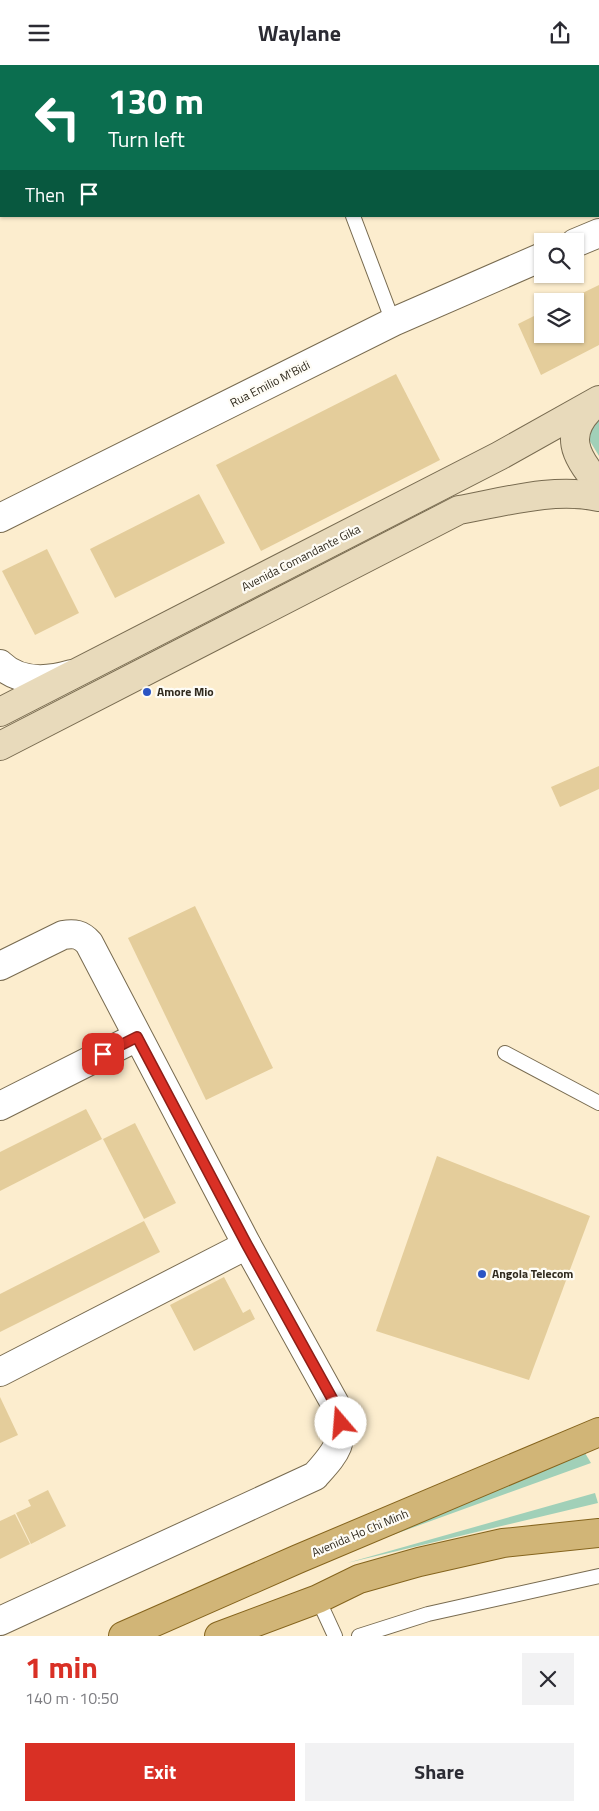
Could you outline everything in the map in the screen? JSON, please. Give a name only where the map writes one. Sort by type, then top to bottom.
[{"type":"main road","name":"Avenida Ho Chi Minh","points":[[123,1636],[298,1559],[599,1432]]},
{"type":"main road","points":[[218,1636],[318,1599],[359,1579],[419,1562],[503,1543],[599,1533]]},
{"type":"street","points":[[584,239],[599,233]]},
{"type":"street","name":"Rua Emilio M'Bidi","points":[[0,518],[393,322],[534,260]]},
{"type":"street","points":[[599,400],[582,419],[575,433],[575,449],[581,462],[599,484]]},
{"type":"street","name":"Avenida Comandante Gika","points":[[0,712],[499,457],[599,400]]},
{"type":"street","points":[[0,746],[459,510],[536,495],[586,494],[599,497]]},
{"type":"street","points":[[0,664],[26,678],[51,680],[80,671]]},
{"type":"street","points":[[0,966],[63,935],[73,933],[82,936],[94,951],[137,1037],[247,1245],[339,1411],[342,1435],[333,1455],[315,1476],[0,1621]]},
{"type":"street","points":[[0,1106],[137,1037]]},
{"type":"street","points":[[0,1372],[247,1245]]},
{"type":"lane","points":[[353,217],[393,322]]},
{"type":"lane","points":[[505,1053],[599,1103]]},
{"type":"lane","points":[[359,1636],[428,1614],[599,1576]]},
{"type":"lane","points":[[318,1599],[335,1636]]},
{"type":"green space","points":[[599,410],[599,456],[588,438]]},
{"type":"green space","points":[[585,1453],[591,1463],[340,1554]]},
{"type":"green space","points":[[595,1493],[598,1503],[347,1563]]},
{"type":"building","points":[[599,285],[599,345],[541,375],[518,324],[534,316],[534,343],[584,343],[582,293]]},
{"type":"building","points":[[396,374],[440,460],[261,551],[216,465]]},
{"type":"building","points":[[199,494],[225,543],[115,598],[90,549]]},
{"type":"building","points":[[47,549],[79,613],[35,635],[2,571]]},
{"type":"building","points":[[599,766],[599,789],[560,807],[551,787]]},
{"type":"building","points":[[195,906],[273,1068],[206,1100],[128,938]]},
{"type":"building","points":[[86,1109],[102,1139],[0,1191],[0,1152]]},
{"type":"building","points":[[135,1123],[176,1203],[144,1219],[103,1139]]},
{"type":"building","name":"Angola Telecom","points":[[437,1156],[590,1216],[529,1380],[376,1331]]},
{"type":"building","points":[[144,1221],[160,1252],[0,1332],[0,1294]]},
{"type":"building","points":[[224,1277],[243,1313],[250,1309],[255,1319],[194,1351],[170,1305]]},
{"type":"building","points":[[0,1397],[18,1435],[0,1443]]},
{"type":"building","points":[[48,1490],[66,1526],[31,1544],[16,1513],[31,1506],[28,1500]]},
{"type":"building","points":[[15,1514],[30,1544],[0,1559],[0,1521]]},
{"type":"place","name":"Amore Mio","points":[[147,692]]},
{"type":"place","name":"Angola Telecom","points":[[482,1274]]},
{"type":"route","points":[[103,1054],[137,1037],[247,1245],[339,1411],[341,1423]]}]
